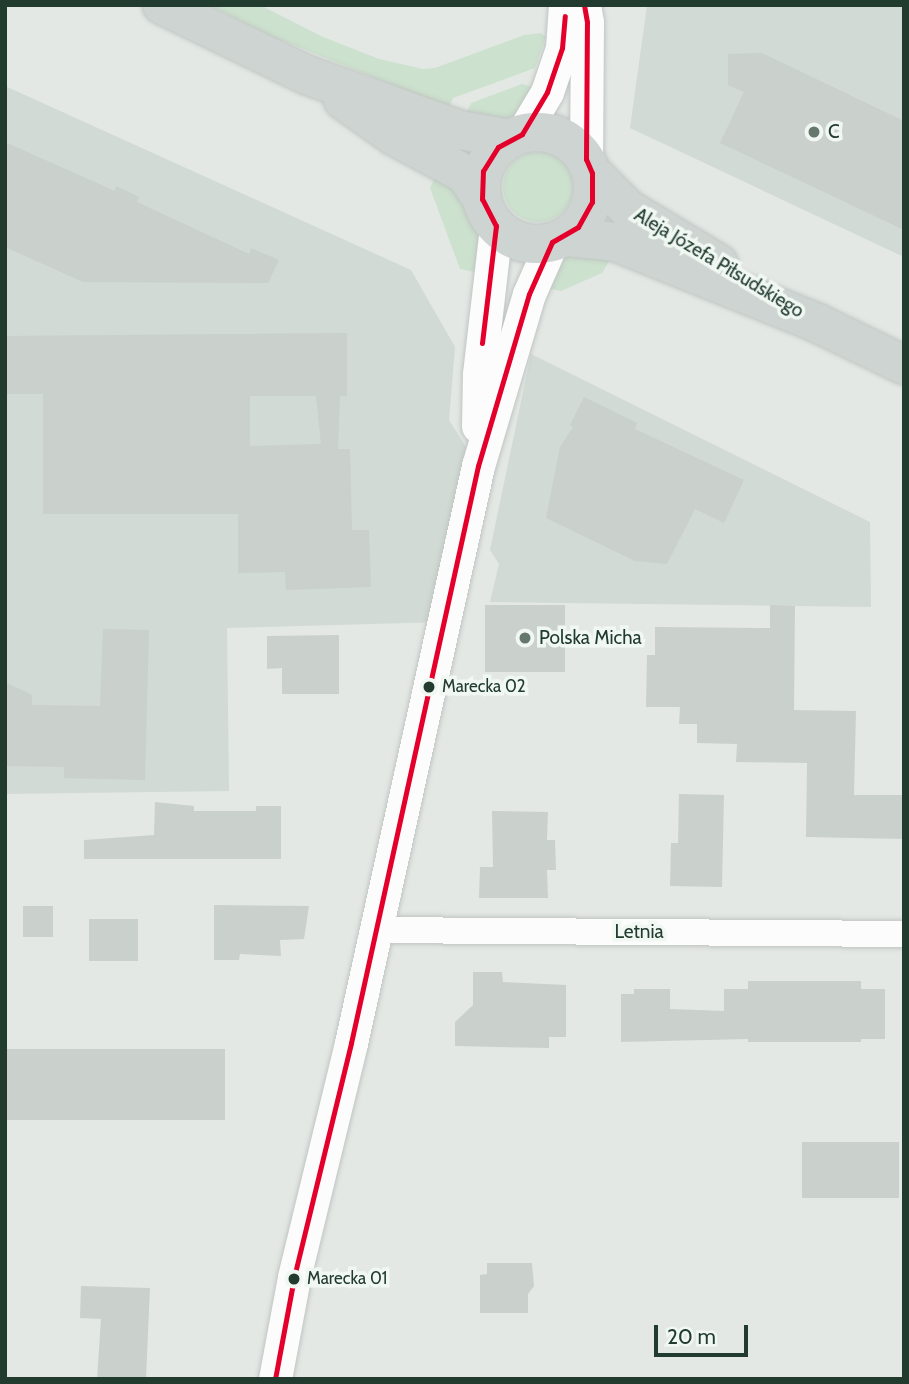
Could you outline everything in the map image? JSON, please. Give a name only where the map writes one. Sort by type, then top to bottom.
[{"type":"main road","points":[[162,5],[307,75],[460,130],[516,136],[551,133],[577,148],[589,166],[593,194],[587,216],[559,239],[522,242],[489,213],[465,174],[394,136],[307,75]]},
{"type":"main road","points":[[489,213],[483,172],[498,148],[516,136]]},
{"type":"main road","name":"Aleja Józefa Piłsudskiego","points":[[589,166],[628,209],[817,323]]},
{"type":"main road","name":"Aleja Józefa Piłsudskiego","points":[[559,239],[616,242],[817,323],[904,366]]},
{"type":"street","points":[[516,136],[547,92],[562,48],[565,5]]},
{"type":"street","points":[[584,5],[587,22],[589,166]]},
{"type":"street","points":[[478,466],[479,374],[489,213]]},
{"type":"street","points":[[275,1379],[294,1277],[478,466],[529,294],[559,239]]},
{"type":"street","name":"Letnia","points":[[374,930],[904,934]]},
{"type":"shaded area","points":[[647,5],[904,5],[904,257],[630,128]]},
{"type":"shaded area","points":[[5,86],[411,270],[455,347],[449,420],[478,466],[443,622],[227,628],[229,791],[5,794]]},
{"type":"shaded area","points":[[531,354],[870,522],[871,607],[490,602],[499,564],[490,550]]},
{"type":"green space","points":[[210,5],[260,5],[321,36],[379,59],[423,69],[435,68],[524,35],[541,33],[546,37],[535,68],[453,98],[447,111],[400,88],[271,36]]},
{"type":"green space","points":[[522,84],[538,88],[521,113],[510,120],[464,118],[471,103]]},
{"type":"green space","points":[[538,152],[557,158],[567,168],[573,187],[567,206],[557,216],[538,222],[519,216],[509,206],[503,187],[509,168],[519,158]]},
{"type":"green space","points":[[438,171],[462,189],[482,233],[479,273],[460,269],[430,188]]},
{"type":"green space","points":[[576,252],[613,255],[602,273],[561,291],[541,287],[560,258]]},
{"type":"building","name":"C","points":[[762,53],[904,121],[904,230],[720,143],[744,92],[728,85],[728,54]]},
{"type":"building","points":[[5,142],[115,191],[116,186],[139,197],[137,202],[249,254],[251,248],[279,260],[268,283],[83,282],[5,247]]},
{"type":"building","points":[[347,333],[347,396],[340,396],[338,449],[350,449],[352,530],[369,530],[371,587],[286,590],[285,572],[238,573],[238,514],[43,514],[43,394],[5,394],[5,336]],"holes":[[[250,396],[316,396],[321,444],[250,446]]]},
{"type":"building","points":[[584,397],[637,423],[635,429],[744,480],[724,523],[695,509],[667,564],[635,561],[546,518],[560,447],[573,427],[570,425]]},
{"type":"building","name":"Polska Micha","points":[[485,605],[565,605],[565,672],[485,672]]},
{"type":"building","points":[[770,605],[795,606],[794,710],[856,711],[854,795],[904,795],[904,839],[806,837],[807,763],[736,762],[737,744],[697,743],[697,724],[679,724],[680,707],[646,707],[647,655],[655,655],[655,627],[770,628]]},
{"type":"building","points":[[103,629],[149,630],[145,780],[64,778],[64,767],[5,766],[5,682],[32,695],[32,705],[100,706]]},
{"type":"building","points":[[339,635],[339,694],[282,694],[282,668],[267,669],[267,636]]},
{"type":"building","points":[[679,794],[724,795],[722,887],[670,886],[671,843],[678,843]]},
{"type":"building","points":[[155,802],[194,806],[194,811],[256,811],[256,806],[281,806],[281,859],[84,859],[84,840],[154,835]]},
{"type":"building","points":[[492,811],[548,812],[547,840],[555,840],[556,870],[547,870],[548,898],[479,898],[480,867],[493,867]]},
{"type":"building","points":[[214,905],[309,906],[304,939],[280,940],[281,956],[240,954],[239,960],[214,960]]},
{"type":"building","points":[[23,906],[53,906],[53,937],[23,937]]},
{"type":"building","points":[[89,919],[138,919],[138,961],[89,961]]},
{"type":"building","points":[[473,972],[502,972],[503,982],[566,985],[566,1037],[549,1037],[549,1048],[455,1046],[455,1022],[473,1005]]},
{"type":"building","points":[[748,981],[861,981],[861,989],[885,989],[885,1039],[861,1039],[861,1042],[748,1042],[748,1039],[621,1042],[621,994],[634,994],[634,989],[670,989],[670,1009],[724,1011],[724,989],[748,989]]},
{"type":"building","points":[[5,1049],[225,1049],[225,1120],[5,1120]]},
{"type":"building","points":[[802,1142],[899,1142],[899,1198],[802,1198]]},
{"type":"building","points":[[487,1263],[532,1263],[534,1286],[528,1294],[528,1313],[480,1313],[480,1275],[487,1274]]},
{"type":"building","points":[[81,1286],[150,1288],[146,1379],[97,1379],[101,1319],[80,1318]]},
{"type":"transit line","points":[[275,1379],[294,1277],[351,1043],[478,466],[529,294],[552,242],[578,227],[592,202],[592,173],[586,159],[587,22],[584,5]]},
{"type":"transit line","points":[[482,343],[496,226],[482,199],[483,171],[498,147],[522,134],[547,92],[562,48],[565,16]]},
{"type":"place","name":"C","points":[[814,132]]},
{"type":"place","name":"Polska Micha","points":[[525,638]]},
{"type":"place","name":"Marecka 02","points":[[429,687]]},
{"type":"place","name":"Marecka 01","points":[[294,1279]]}]
